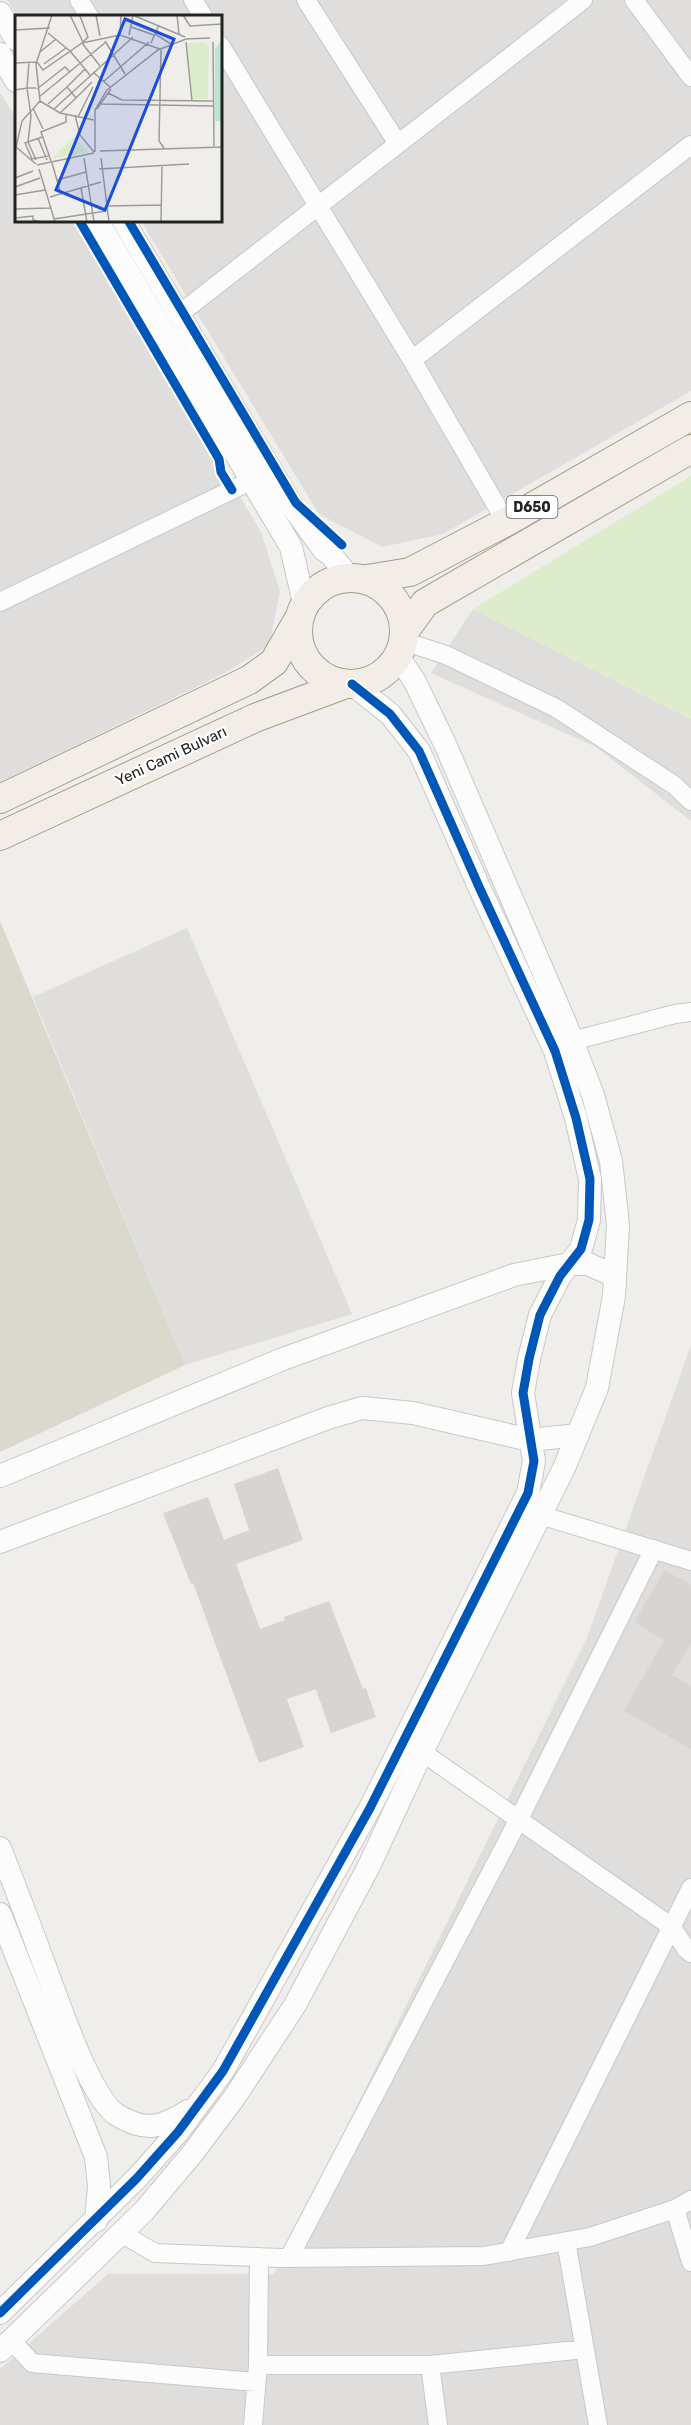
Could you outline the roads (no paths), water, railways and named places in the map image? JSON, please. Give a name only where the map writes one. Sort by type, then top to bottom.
[{"type":"main road","name":"D650","points":[[358,578],[410,572],[506,522],[691,416]]},
{"type":"main road","points":[[301,612],[297,638],[303,655],[314,670],[329,681],[349,684],[364,683],[380,676],[425,603],[691,449]]},
{"type":"main road","points":[[0,799],[249,680],[274,662],[301,612],[316,590],[332,581],[358,578],[382,587],[394,599],[402,615],[402,643]]},
{"type":"main road","name":"Yeni Cami Bulvarı","points":[[0,836],[255,718],[349,684]]},
{"type":"street","points":[[79,0],[88,15]]},
{"type":"street","points":[[194,0],[202,15]]},
{"type":"street","points":[[306,0],[398,144]]},
{"type":"street","points":[[178,315],[583,0]]},
{"type":"street","points":[[634,0],[691,78]]},
{"type":"street","points":[[0,13],[15,37]]},
{"type":"street","points":[[222,48],[412,360],[506,522]]},
{"type":"street","points":[[0,54],[15,79]]},
{"type":"street","points":[[412,360],[691,145]]},
{"type":"street","points":[[99,222],[291,547],[301,612]]},
{"type":"street","points":[[124,222],[292,506],[324,550],[358,578]]},
{"type":"street","points":[[0,602],[271,470]]},
{"type":"street","points":[[402,643],[446,655],[556,708],[674,785],[691,801]]},
{"type":"street","points":[[402,643],[415,682],[445,744],[572,1041],[593,1095],[611,1161],[618,1225],[614,1296],[597,1388],[578,1435],[540,1515],[422,1752],[369,1866],[294,2005],[234,2098],[192,2154],[144,2211],[6,2346],[32,2363],[257,2373],[430,2365],[585,2349]]},
{"type":"street","points":[[0,2313],[96,2221],[137,2178],[178,2132],[223,2071],[370,1808],[528,1492],[534,1461],[523,1393],[530,1359],[540,1315],[560,1276],[581,1250],[589,1220],[590,1179],[576,1118],[555,1051],[419,751],[390,714],[349,684]]},
{"type":"street","points":[[572,1041],[675,1014],[691,1012]]},
{"type":"street","points":[[0,1476],[283,1359],[514,1275],[569,1264],[588,1264],[615,1276]]},
{"type":"street","points":[[0,1542],[328,1418],[362,1408],[413,1413],[530,1440],[578,1435]]},
{"type":"street","points":[[540,1515],[691,1561]]},
{"type":"street","points":[[289,2258],[519,1819],[654,1549]]},
{"type":"street","points":[[422,1752],[672,1927],[691,1953]]},
{"type":"street","points":[[0,1848],[78,2051],[101,2098],[115,2114],[140,2126],[158,2127],[197,2106]]},
{"type":"street","points":[[509,2252],[691,1888]]},
{"type":"street","points":[[0,1914],[96,2157],[99,2186],[96,2221]]},
{"type":"street","points":[[121,2233],[155,2253],[289,2258],[484,2256],[590,2237],[675,2209],[691,2200]]},
{"type":"street","points":[[675,2209],[691,2262]]},
{"type":"street","points":[[566,2241],[598,2425]]},
{"type":"street","points":[[253,2425],[257,2373],[259,2257]]},
{"type":"street","points":[[430,2365],[438,2425]]}]
